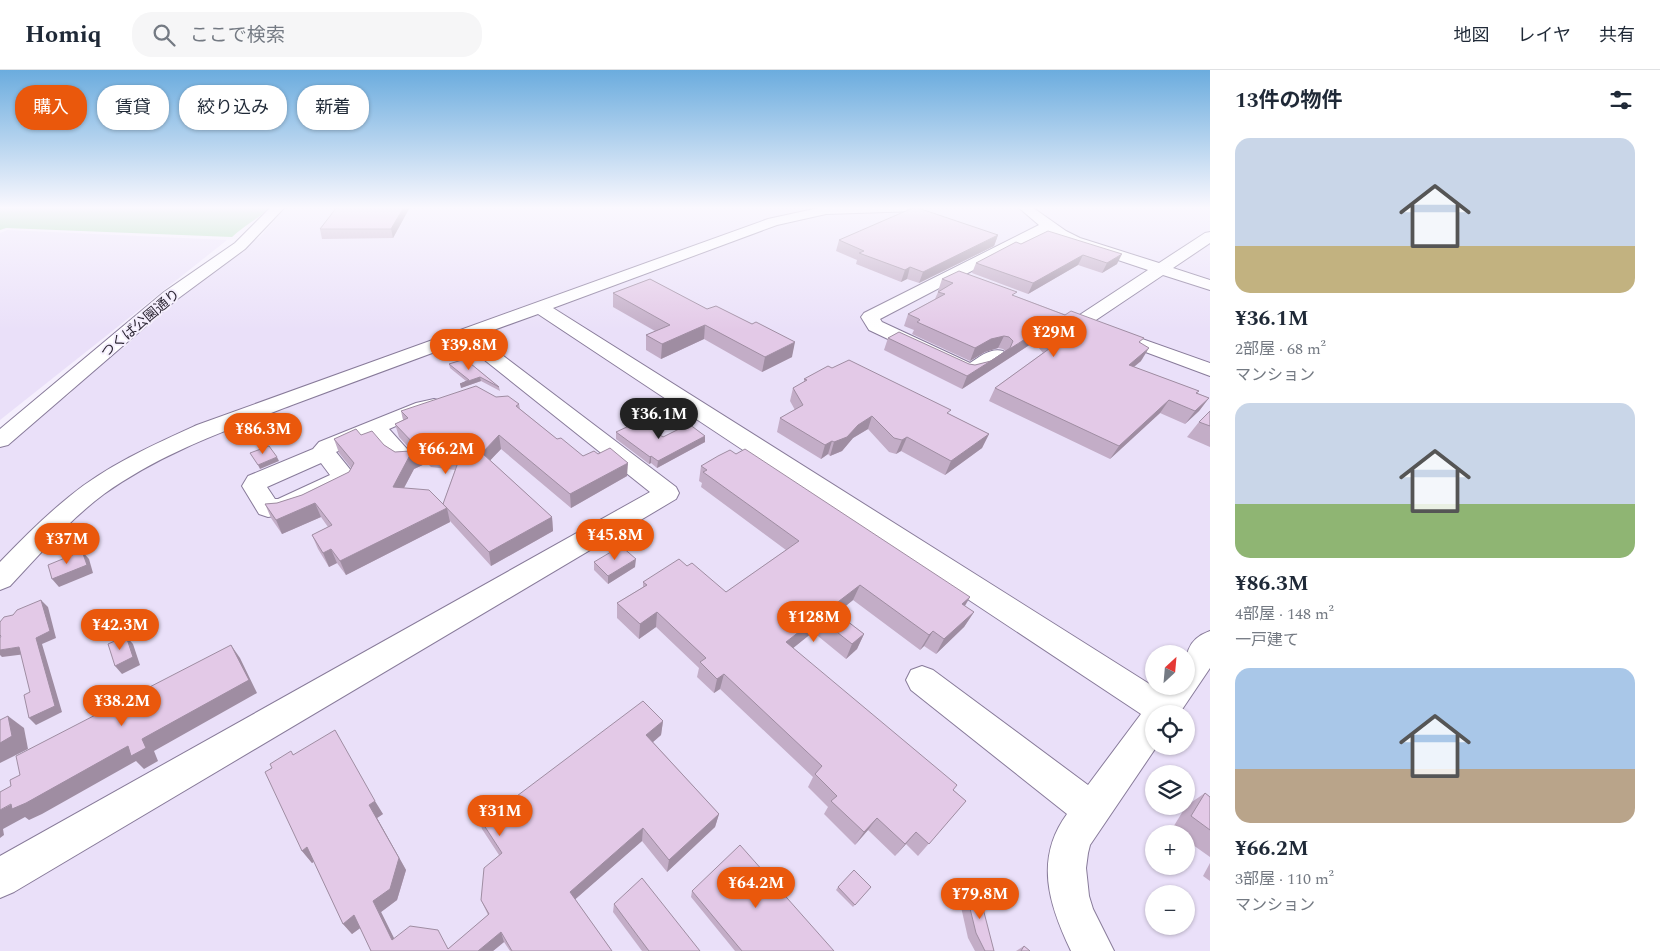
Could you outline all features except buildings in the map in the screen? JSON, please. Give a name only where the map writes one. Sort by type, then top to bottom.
[{"type":"street","name":"つくば公園通り","points":[[0,440],[170,296],[237,248]]},
{"type":"street","points":[[0,579],[65,513],[102,484],[142,460],[204,430],[702,248]]},
{"type":"street","points":[[996,355],[971,371],[875,326],[870,317],[1005,248]]},
{"type":"street","points":[[1096,248],[1210,285]]},
{"type":"street","points":[[1081,322],[1193,248]]},
{"type":"street","points":[[955,274],[973,280]]},
{"type":"street","points":[[539,307],[1159,705]]},
{"type":"street","points":[[1063,315],[1206,364]]},
{"type":"street","points":[[0,878],[667,493],[520,394],[464,335]]},
{"type":"street","points":[[324,453],[323,451],[326,447],[423,407],[440,405],[458,398]]},
{"type":"street","points":[[375,427],[404,459]]},
{"type":"street","points":[[1195,665],[1210,644]]},
{"type":"street","points":[[922,680],[1092,810]]},
{"type":"street","points":[[1093,951],[1073,909],[1067,881],[1067,855],[1073,837],[1145,735]]},
{"type":"shaded area","points":[[0,248],[217,248],[0,420]]},
{"type":"shaded area","points":[[240,248],[1210,248],[1210,951],[0,951],[0,445],[29,419],[69,395],[92,368],[126,346],[162,309]]}]
